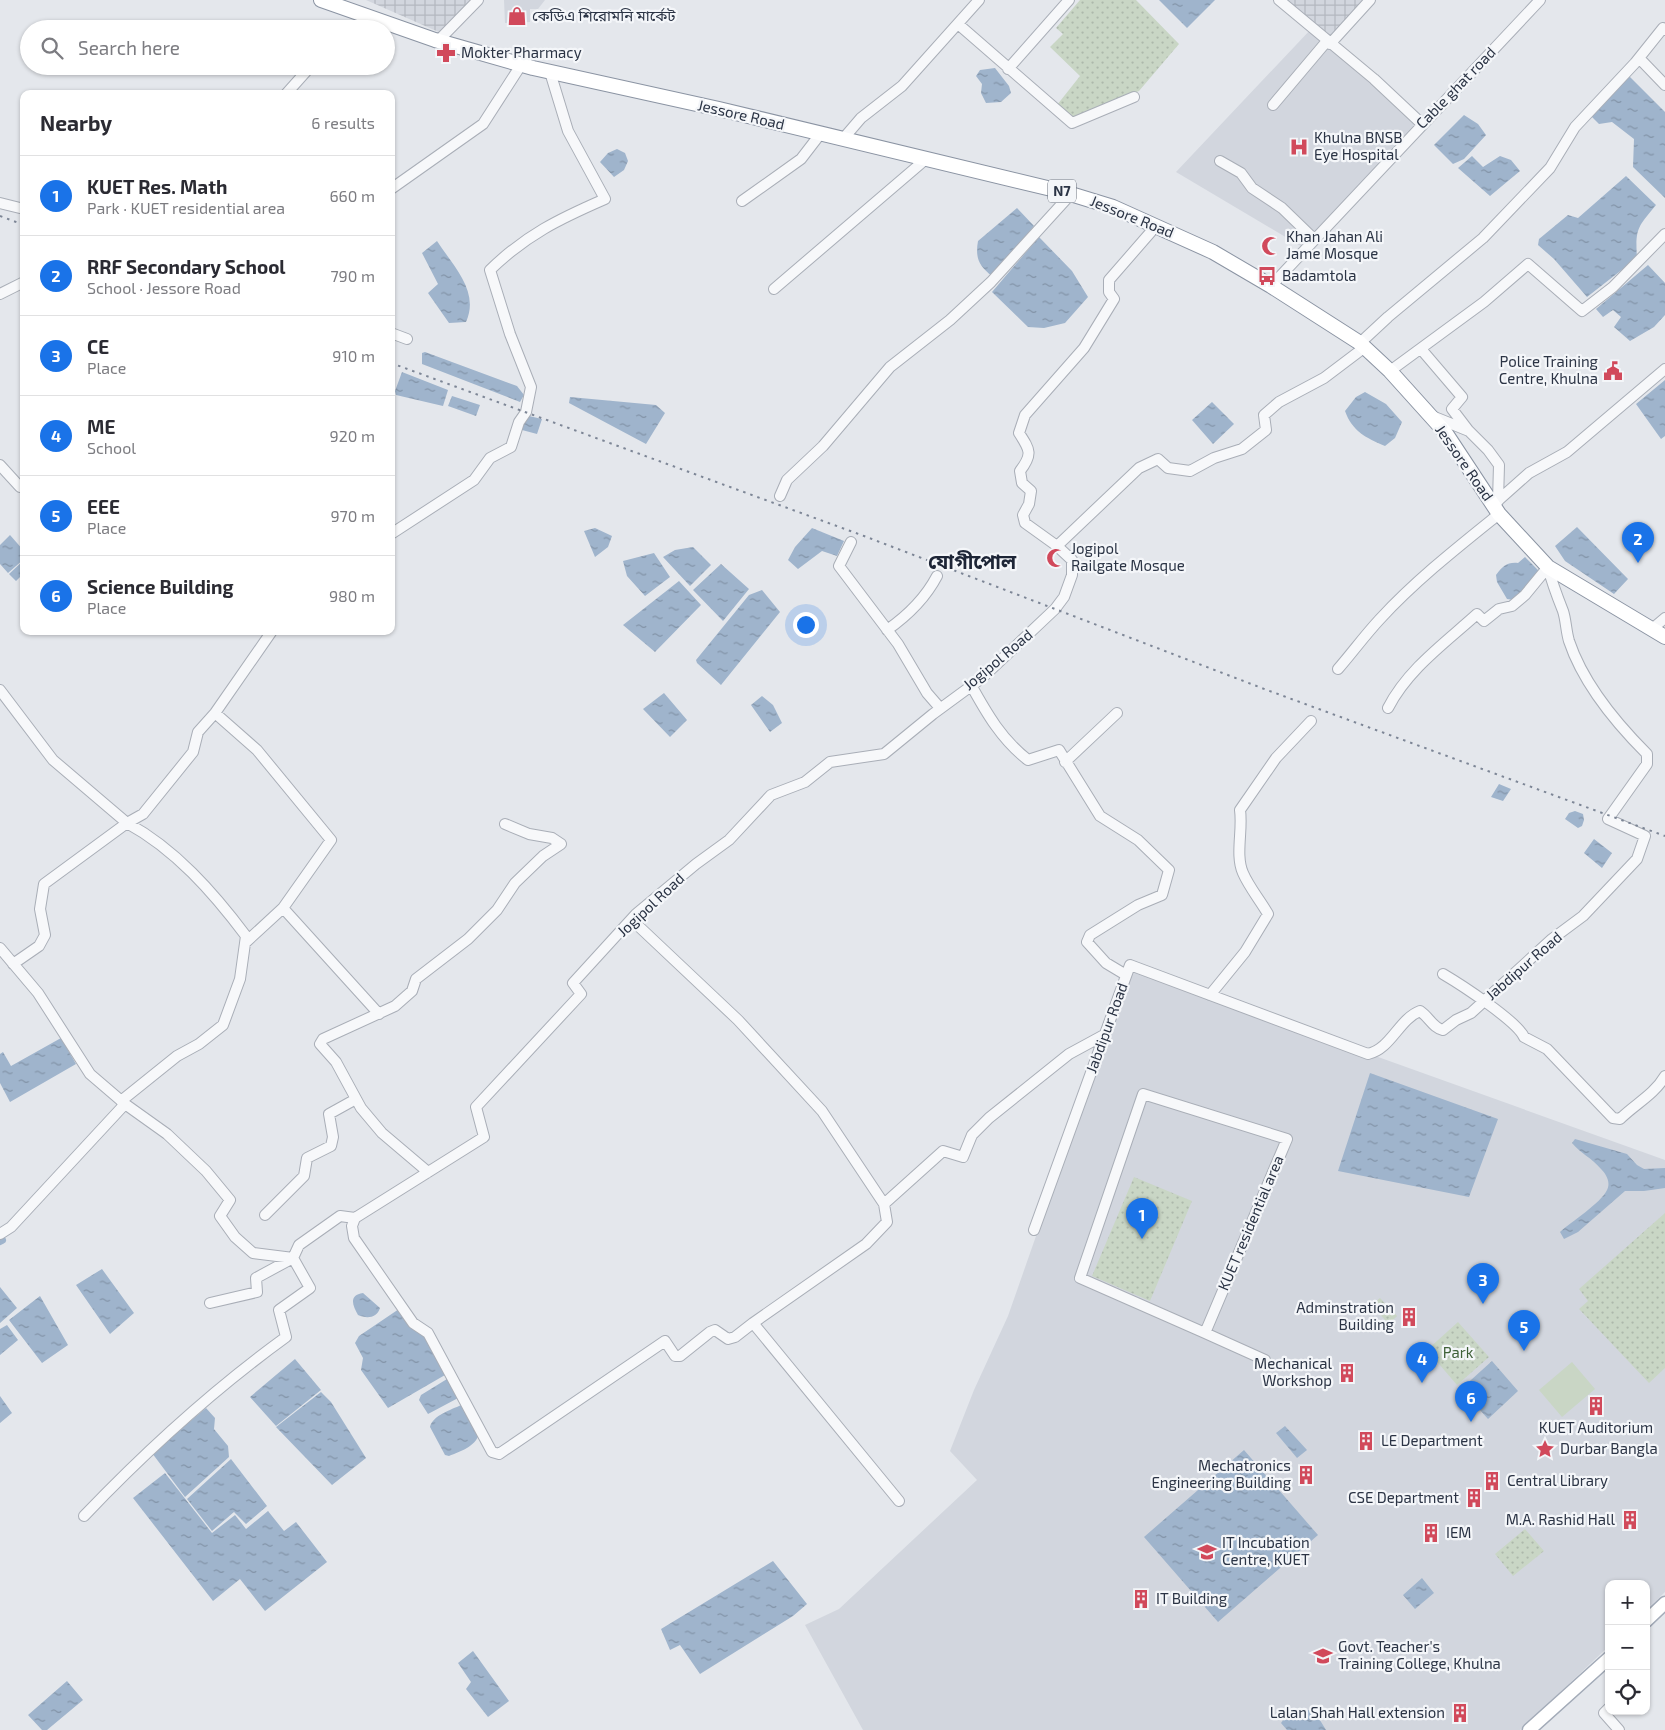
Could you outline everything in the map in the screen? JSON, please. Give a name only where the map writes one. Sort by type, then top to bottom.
[{"type":"highway","name":"Jessore Road","points":[[321,0],[377,20]]},
{"type":"highway","name":"Jessore Road","points":[[395,26],[436,41],[521,65],[843,138],[1071,194],[1113,207],[1213,252],[1271,285],[1362,345],[1390,371],[1445,432],[1497,507],[1548,567],[1665,637]]},
{"type":"main road","points":[[1650,1617],[1665,1603]]},
{"type":"main road","points":[[1529,1730],[1605,1662]]},
{"type":"street","points":[[436,41],[473,0]]},
{"type":"street","points":[[436,41],[478,0]]},
{"type":"street","points":[[843,138],[861,118],[902,86],[979,0]]},
{"type":"street","points":[[1008,69],[1069,0]]},
{"type":"street","points":[[1280,0],[1421,123]]},
{"type":"street","points":[[1273,105],[1328,42],[1370,0]]},
{"type":"street","name":"Cable ghat road","points":[[1271,285],[1421,123],[1539,0]]},
{"type":"street","points":[[958,24],[1072,123],[1134,97]]},
{"type":"street","points":[[1156,226],[1109,280],[1109,292],[1114,299],[1103,319],[1084,348],[1025,415],[1019,433],[1029,448],[1029,460],[1020,471],[1022,483],[1030,491],[1029,504],[1023,515],[1025,523],[1057,546],[1139,468],[1158,459],[1168,468],[1190,471],[1214,458],[1242,448],[1266,430],[1264,415],[1279,402],[1324,378],[1362,345],[1388,317],[1483,238],[1550,168],[1575,127],[1639,58],[1664,27]]},
{"type":"street","points":[[1639,58],[1665,85]]},
{"type":"street","points":[[395,186],[484,124],[521,65]]},
{"type":"street","points":[[395,531],[474,480],[490,458],[511,447],[519,422],[526,412],[531,387],[510,334],[490,270],[513,247],[556,220],[605,199],[568,131],[550,72]]},
{"type":"street","points":[[290,90],[303,75]]},
{"type":"street","points":[[742,201],[802,159],[821,133]]},
{"type":"street","points":[[774,289],[926,159]]},
{"type":"street","points":[[1220,161],[1241,173],[1252,188],[1282,208],[1314,239]]},
{"type":"street","points":[[780,496],[787,480],[823,446],[890,368],[950,320],[991,282],[1071,194]]},
{"type":"street","points":[[0,203],[20,208]]},
{"type":"street","points":[[1390,371],[1484,302],[1528,264],[1582,311],[1614,287],[1665,234]]},
{"type":"street","points":[[0,294],[20,284]]},
{"type":"street","points":[[395,334],[407,339]]},
{"type":"street","points":[[1421,349],[1462,397],[1452,409],[1499,464],[1497,507]]},
{"type":"street","points":[[1338,669],[1380,619],[1404,594],[1452,551],[1529,473],[1567,452],[1665,369]]},
{"type":"street","points":[[1430,416],[1469,431]]},
{"type":"street","points":[[0,465],[20,487]]},
{"type":"street","points":[[851,542],[839,566],[887,630],[927,692],[940,708]]},
{"type":"street","name":"Jogipol Road","points":[[293,1258],[298,1245],[340,1216],[355,1218],[484,1137],[476,1107],[581,994],[573,983],[632,920],[696,864],[729,840],[772,795],[805,782],[830,762],[884,754],[1005,658],[1014,646],[1037,628],[1064,597],[1072,575],[1072,560],[1057,546]]},
{"type":"street","points":[[1388,708],[1397,691],[1413,672],[1477,614],[1484,621],[1499,609],[1512,606],[1525,595],[1548,567]]},
{"type":"street","name":"Jabdipur Road","points":[[1034,1230],[1130,965],[1368,1054],[1382,1046],[1412,1014],[1420,1011],[1426,1015],[1437,1029],[1443,1030],[1456,1020],[1471,1013],[1552,939],[1583,916],[1637,859],[1645,836],[1608,819],[1646,764],[1647,754],[1620,725],[1594,689],[1578,662],[1569,640],[1563,613],[1554,592],[1548,567]]},
{"type":"street","points":[[887,630],[900,621],[923,597],[937,576]]},
{"type":"street","points":[[1652,629],[1665,618]]},
{"type":"street","points":[[13,964],[39,946],[45,935],[40,909],[44,884],[127,823],[143,814],[193,752],[198,732],[215,713],[269,635]]},
{"type":"street","points":[[971,685],[989,718],[1011,747],[1028,760],[1059,750],[1100,816],[1138,840],[1169,870],[1162,894],[1138,905],[1090,935],[1087,942],[1106,963],[1126,976]]},
{"type":"street","points":[[0,690],[53,760],[127,823],[151,836],[195,875],[225,907],[246,936],[240,979],[223,1025],[199,1044],[177,1056],[123,1102],[11,1227],[0,1234]]},
{"type":"street","points":[[215,713],[257,750],[331,840],[283,908],[245,943]]},
{"type":"street","points":[[1065,762],[1117,713]]},
{"type":"street","points":[[1210,995],[1245,952],[1268,914],[1242,872],[1239,850],[1243,826],[1240,810],[1276,758],[1311,721]]},
{"type":"street","points":[[428,1172],[382,1133],[361,1108],[336,1062],[320,1044],[323,1039],[395,1006],[412,991],[416,980],[468,939],[497,910],[516,883],[543,856],[561,844],[552,838],[529,834],[505,824]]},
{"type":"street","points":[[283,908],[379,1014]]},
{"type":"street","points":[[355,1218],[352,1226],[354,1238],[413,1323],[428,1333],[492,1452],[499,1454],[664,1341],[675,1356],[680,1356],[715,1330],[728,1340],[736,1337],[866,1244],[887,1222],[884,1204],[822,1111],[738,1020],[632,920]]},
{"type":"street","points":[[0,948],[38,993],[90,1074],[123,1102],[167,1134],[206,1171],[230,1200],[220,1216],[241,1242],[253,1253],[293,1258]]},
{"type":"street","points":[[1443,974],[1522,1032],[1524,1037],[1547,1049],[1613,1118],[1620,1119],[1643,1101],[1659,1086],[1665,1076]]},
{"type":"street","points":[[884,1204],[943,1151],[963,1157],[972,1135],[989,1118],[1069,1054],[1104,1035]]},
{"type":"street","name":"KUET residential area","points":[[1143,1094],[1287,1139],[1205,1333],[1080,1278],[1143,1094]]},
{"type":"street","points":[[265,1215],[304,1176],[307,1158],[331,1146],[333,1137],[329,1114],[356,1098]]},
{"type":"street","points":[[210,1303],[257,1292],[256,1278],[293,1258]]},
{"type":"street","points":[[84,1516],[119,1479],[231,1377],[286,1337],[279,1310],[310,1288],[293,1258]]},
{"type":"street","points":[[753,1323],[899,1501]]},
{"type":"street","points":[[1205,1333],[1264,1360]]},
{"type":"street","points":[[1606,1715],[1619,1730]]},
{"type":"shaded area","points":[[366,0],[470,0],[441,33]]},
{"type":"shaded area","name":"কেডিএ শিরোমনি মার্কেট","points":[[504,0],[545,0],[538,9],[530,9],[530,22],[505,23]]},
{"type":"shaded area","points":[[1284,0],[1374,0],[1336,45]]},
{"type":"shaded area","name":"Khulna BNSB Eye Hospital","points":[[1312,28],[1421,122],[1304,248],[1176,172]]},
{"type":"shaded area","points":[[1130,968],[1665,1160],[1665,1592],[1650,1606],[1650,1580],[1605,1580],[1605,1650],[1520,1730],[863,1730],[805,1625],[839,1609],[977,1480],[950,1451],[974,1390],[1008,1316]]},
{"type":"green space","points":[[1080,0],[1136,0],[1179,44],[1139,91],[1072,118],[1057,105],[1080,76],[1050,47],[1063,34],[1056,28]]},
{"type":"green space","points":[[1134,1177],[1192,1201],[1150,1301],[1092,1276]]},
{"type":"green space","points":[[1665,1213],[1665,1368],[1649,1383],[1579,1309],[1588,1301],[1579,1289]]},
{"type":"green space","points":[[1380,1298],[1397,1316],[1389,1324],[1371,1305]]},
{"type":"green space","name":"Park","points":[[1458,1322],[1489,1357],[1457,1385],[1427,1350]]},
{"type":"green space","points":[[1572,1362],[1595,1389],[1562,1417],[1539,1390]]},
{"type":"green space","points":[[1525,1529],[1544,1551],[1513,1576],[1495,1554]]},
{"type":"water","points":[[1159,0],[1215,0],[1187,28]]},
{"type":"water","points":[[995,68],[1009,86],[1011,93],[1001,102],[986,103],[981,93],[982,84],[976,76],[980,70]]},
{"type":"water","points":[[1627,74],[1665,112],[1665,198],[1633,167],[1634,139],[1612,122],[1599,124],[1591,116]]},
{"type":"water","points":[[1464,115],[1478,124],[1486,135],[1464,159],[1453,164],[1434,145]]},
{"type":"water","points":[[617,149],[625,153],[628,161],[624,170],[614,177],[600,162],[608,153]]},
{"type":"water","points":[[1472,156],[1483,167],[1500,156],[1511,160],[1520,171],[1490,196],[1458,168]]},
{"type":"water","points":[[1626,176],[1656,205],[1639,228],[1637,234],[1637,258],[1587,297],[1554,259],[1538,245],[1539,239],[1568,215],[1578,218]]},
{"type":"water","points":[[1017,208],[1034,226],[992,276],[979,261],[977,252],[978,241]]},
{"type":"water","points":[[1039,237],[1072,271],[1088,297],[1065,323],[1044,328],[1028,327],[992,292]]},
{"type":"water","points":[[437,241],[457,269],[467,289],[470,300],[466,322],[449,323],[428,293],[438,284],[422,253]]},
{"type":"water","points":[[1648,265],[1665,283],[1665,315],[1654,327],[1630,341],[1614,327],[1621,317],[1613,310],[1603,317],[1596,309]]},
{"type":"water","points":[[425,352],[517,386],[524,395],[520,402],[422,364],[422,353]]},
{"type":"water","points":[[402,372],[448,390],[443,406],[396,395],[395,391]]},
{"type":"water","points":[[1665,380],[1665,436],[1661,439],[1636,404]]},
{"type":"water","points":[[1365,392],[1386,404],[1402,422],[1395,438],[1385,446],[1360,433],[1352,424],[1345,411],[1356,397]]},
{"type":"water","points":[[452,396],[480,405],[476,416],[448,406]]},
{"type":"water","points":[[570,397],[656,405],[665,413],[646,444],[569,403]]},
{"type":"water","points":[[1212,402],[1234,424],[1213,444],[1192,420]]},
{"type":"water","points":[[529,416],[542,419],[537,434],[522,430],[521,427]]},
{"type":"water","points":[[1577,527],[1628,579],[1614,594],[1565,561],[1555,546]]},
{"type":"water","points":[[595,528],[612,536],[608,547],[595,557],[584,531]]},
{"type":"water","points":[[812,528],[844,541],[837,556],[822,551],[798,569],[788,560],[795,547]]},
{"type":"water","points":[[10,535],[20,546],[20,562],[8,573],[0,564],[0,545]]},
{"type":"water","points":[[693,547],[711,565],[690,586],[663,557],[675,550]]},
{"type":"water","points":[[654,553],[670,577],[645,596],[627,576],[623,561]]},
{"type":"water","points":[[1525,557],[1540,572],[1514,600],[1507,599],[1497,582],[1496,575],[1505,565],[1518,563]]},
{"type":"water","points":[[20,564],[20,577],[16,581],[9,574]]},
{"type":"water","points":[[721,564],[749,589],[723,621],[693,590]]},
{"type":"water","points":[[679,581],[701,605],[655,652],[623,625]]},
{"type":"water","points":[[762,590],[780,612],[721,685],[696,660],[749,595]]},
{"type":"water","points":[[664,693],[687,720],[670,737],[643,709]]},
{"type":"water","points":[[762,696],[773,705],[782,723],[770,732],[751,705]]},
{"type":"water","points":[[1499,784],[1511,789],[1503,801],[1491,797]]},
{"type":"water","points":[[1575,811],[1583,814],[1582,826],[1578,828],[1565,819],[1569,813]]},
{"type":"water","points":[[1594,839],[1612,853],[1602,868],[1584,853]]},
{"type":"water","points":[[61,1038],[76,1064],[10,1102],[0,1083],[0,1054],[3,1052],[11,1066]]},
{"type":"water","points":[[1370,1073],[1498,1119],[1469,1197],[1338,1171]]},
{"type":"water","points":[[1575,1139],[1627,1154],[1637,1165],[1644,1169],[1665,1168],[1665,1188],[1625,1191],[1578,1232],[1564,1239],[1560,1232],[1599,1201],[1607,1190],[1608,1184],[1603,1171],[1572,1143]]},
{"type":"water","points":[[102,1269],[134,1313],[110,1334],[76,1285]]},
{"type":"water","points":[[0,1287],[17,1308],[0,1323]]},
{"type":"water","points":[[363,1293],[380,1308],[374,1316],[361,1316],[356,1311],[353,1304],[354,1298]]},
{"type":"water","points":[[40,1296],[68,1345],[42,1363],[9,1320]]},
{"type":"water","points":[[399,1309],[427,1336],[445,1375],[388,1408],[361,1370],[363,1358],[355,1343],[359,1336]]},
{"type":"water","points":[[7,1325],[18,1340],[0,1355],[0,1329]]},
{"type":"water","points":[[295,1359],[321,1390],[276,1426],[250,1397]]},
{"type":"water","points":[[1492,1361],[1518,1391],[1488,1419],[1461,1389]]},
{"type":"water","points":[[447,1379],[460,1397],[428,1414],[419,1400],[421,1395]]},
{"type":"water","points":[[321,1392],[331,1402],[366,1458],[332,1485],[276,1427]]},
{"type":"water","points":[[0,1396],[12,1413],[0,1423]]},
{"type":"water","points":[[461,1405],[479,1434],[467,1448],[449,1456],[445,1455],[430,1427],[438,1416]]},
{"type":"water","points":[[206,1408],[215,1418],[214,1429],[228,1446],[229,1457],[185,1497],[152,1453]]},
{"type":"water","points":[[1285,1426],[1307,1450],[1297,1458],[1276,1433]]},
{"type":"water","points":[[1244,1450],[1318,1535],[1218,1622],[1144,1537]]},
{"type":"water","points":[[231,1459],[267,1506],[246,1524],[234,1512],[212,1531],[187,1499]]},
{"type":"water","points":[[165,1473],[212,1533],[235,1515],[246,1529],[268,1511],[284,1531],[296,1522],[327,1562],[265,1611],[240,1579],[213,1601],[133,1498]]},
{"type":"water","points":[[773,1561],[807,1604],[793,1616],[700,1674],[680,1645],[670,1650],[661,1629]]},
{"type":"water","points":[[1422,1578],[1434,1593],[1415,1609],[1403,1595]]},
{"type":"water","points":[[473,1651],[509,1701],[488,1717],[466,1689],[471,1682],[458,1663]]},
{"type":"water","points":[[67,1681],[83,1700],[47,1730],[42,1730],[28,1715]]},
{"type":"water","points":[[1301,1708],[1315,1712],[1326,1730],[1287,1730],[1281,1723],[1287,1715]]},
{"type":"railway","points":[[0,216],[20,224]]},
{"type":"railway","points":[[395,364],[864,536],[1267,690],[1665,836]]},
{"type":"place","name":"কেডিএ শিরোমনি মার্কেট","points":[[517,16]]},
{"type":"place","name":"Mokter Pharmacy","points":[[446,53]]},
{"type":"place","name":"Khulna BNSB Eye Hospital","points":[[1299,147]]},
{"type":"place","name":"Khan Jahan Ali Jame Mosque","points":[[1271,246]]},
{"type":"place","name":"Badamtola","points":[[1267,276]]},
{"type":"place","name":"Police Training Centre, Khulna","points":[[1613,371]]},
{"type":"place","name":"Jogipol Railgate Mosque","points":[[1056,558]]},
{"type":"place","name":"RRF Secondary School","points":[[1638,563]]},
{"type":"place","name":"KUET Res. Math","points":[[1142,1239]]},
{"type":"place","name":"CE","points":[[1483,1304]]},
{"type":"place","name":"Adminstration Building","points":[[1409,1317]]},
{"type":"place","name":"EEE","points":[[1524,1351]]},
{"type":"place","name":"Mechanical Workshop","points":[[1347,1373]]},
{"type":"place","name":"ME","points":[[1422,1383]]},
{"type":"place","name":"KUET Auditorium","points":[[1596,1406]]},
{"type":"place","name":"Science Building","points":[[1471,1422]]},
{"type":"place","name":"LE Department","points":[[1366,1441]]},
{"type":"place","name":"Durbar Bangla","points":[[1545,1449]]},
{"type":"place","name":"Mechatronics Engineering Building","points":[[1306,1475]]},
{"type":"place","name":"Central Library","points":[[1492,1481]]},
{"type":"place","name":"CSE Department","points":[[1474,1498]]},
{"type":"place","name":"M.A. Rashid Hall","points":[[1630,1520]]},
{"type":"place","name":"IEM","points":[[1431,1533]]},
{"type":"place","name":"IT Incubation Centre, KUET","points":[[1207,1552]]},
{"type":"place","name":"IT Building","points":[[1141,1599]]},
{"type":"place","name":"Govt. Teacher's Training College, Khulna","points":[[1323,1656]]},
{"type":"place","name":"Lalan Shah Hall extension","points":[[1460,1713]]},
{"type":"district","name":"যোগীপোল","points":[[972,562]]}]
